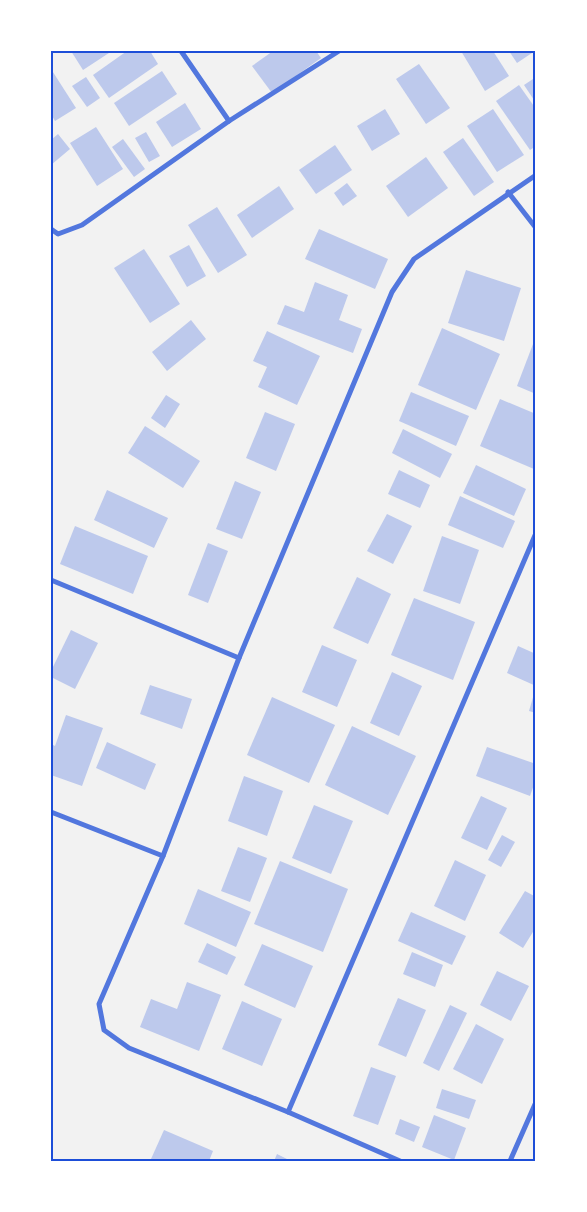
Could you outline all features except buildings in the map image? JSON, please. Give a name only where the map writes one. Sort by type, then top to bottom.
[{"type":"street","points":[[181,51],[229,121]]},
{"type":"street","points":[[51,229],[58,234],[82,225],[229,121],[339,51]]},
{"type":"street","points":[[400,1161],[288,1112],[129,1048],[104,1030],[99,1004],[163,856],[239,658],[392,292],[414,259],[508,192],[536,175]]},
{"type":"street","points":[[508,192],[536,228]]},
{"type":"street","points":[[288,1112],[536,532]]},
{"type":"street","points":[[51,580],[239,658]]},
{"type":"street","points":[[51,812],[163,856]]},
{"type":"street","points":[[510,1161],[536,1102]]}]
